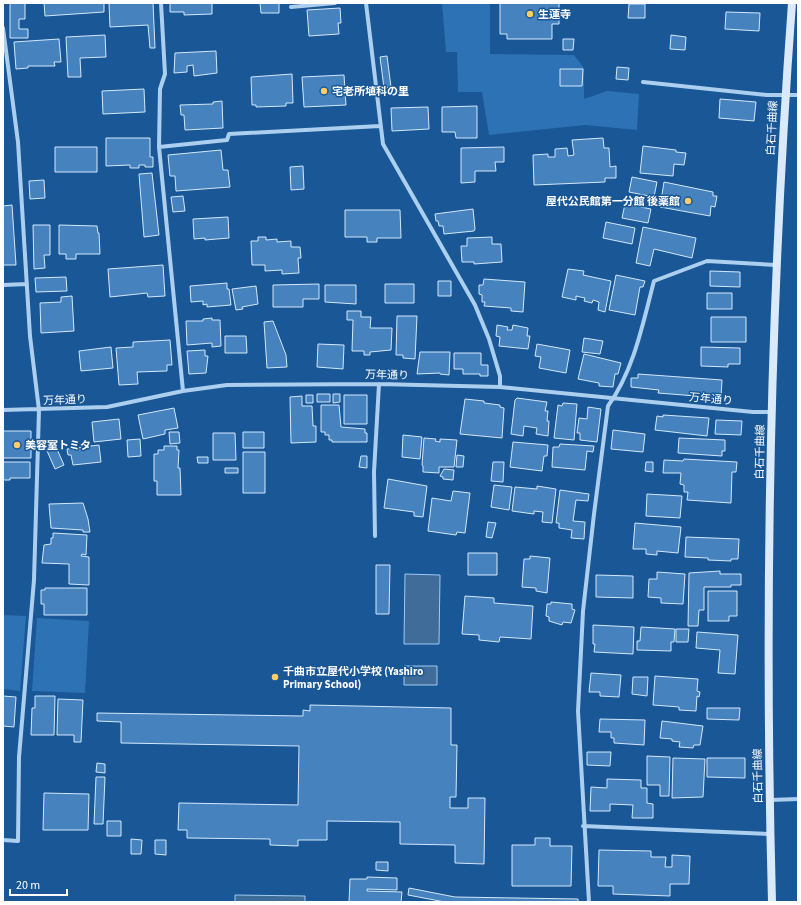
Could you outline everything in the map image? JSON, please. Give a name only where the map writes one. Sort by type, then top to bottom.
[{"type":"main road","name":"白石千曲線","points":[[772,902],[768,566],[776,265],[785,96],[792,3]]},
{"type":"street","points":[[161,3],[165,74],[160,88],[159,147],[183,390]]},
{"type":"street","points":[[291,7],[335,3]]},
{"type":"street","points":[[366,3],[383,144],[475,305],[496,361],[500,376],[500,387]]},
{"type":"street","points":[[3,28],[18,142],[30,336],[40,410],[34,580],[20,757],[18,841],[3,840]]},
{"type":"street","points":[[644,82],[785,96],[798,95]]},
{"type":"street","points":[[159,147],[227,140],[229,134],[380,126]]},
{"type":"street","points":[[589,902],[583,826],[578,711],[583,611],[608,406],[618,392],[638,342],[654,281],[707,261],[776,265]]},
{"type":"street","points":[[3,284],[27,284]]},
{"type":"street","points":[[376,536],[374,472],[378,384]]},
{"type":"street","name":"万年通り","points":[[3,410],[108,407],[183,390],[227,385],[378,384],[500,387],[752,412],[772,412]]},
{"type":"street","points":[[770,800],[798,799]]},
{"type":"street","points":[[583,826],[770,834]]},
{"type":"shaded area","points":[[442,3],[490,3],[490,54],[574,55],[584,68],[584,99],[607,91],[639,94],[637,130],[585,125],[489,135],[482,92],[458,92],[457,52],[446,52]]},
{"type":"shaded area","points":[[405,574],[440,575],[439,644],[404,644]]},
{"type":"shaded area","points":[[3,615],[26,616],[20,691],[3,689]]},
{"type":"shaded area","points":[[37,618],[89,621],[85,693],[32,691]]},
{"type":"shaded area","points":[[404,666],[437,666],[437,685],[404,685]]},
{"type":"shaded area","points":[[235,895],[305,896],[305,902],[235,902]]},
{"type":"building","points":[[10,3],[25,3],[25,19],[19,19],[19,29],[28,29],[28,38],[10,38]]},
{"type":"building","points":[[44,3],[104,3],[104,12],[45,16]]},
{"type":"building","points":[[109,3],[153,3],[155,48],[150,48],[148,25],[110,27]]},
{"type":"building","points":[[170,3],[212,3],[212,14],[184,15],[184,12],[170,12]]},
{"type":"building","points":[[260,3],[279,3],[279,13],[261,13]]},
{"type":"building","name":"生蓮寺","points":[[500,3],[559,3],[559,24],[552,24],[552,39],[507,39],[507,34],[500,34]]},
{"type":"building","points":[[629,4],[645,4],[645,18],[628,18]]},
{"type":"building","points":[[340,8],[341,23],[338,23],[339,34],[309,36],[307,10]]},
{"type":"building","points":[[726,12],[760,13],[759,31],[725,29]]},
{"type":"building","points":[[105,35],[106,57],[80,58],[81,77],[68,77],[66,37]]},
{"type":"building","points":[[671,35],[686,37],[685,50],[670,49]]},
{"type":"building","points":[[59,39],[61,62],[54,62],[55,66],[28,66],[28,68],[16,69],[14,42]]},
{"type":"building","points":[[563,39],[574,39],[573,50],[563,50]]},
{"type":"building","points":[[216,51],[217,73],[194,76],[193,65],[187,66],[187,72],[174,73],[175,53]]},
{"type":"building","points":[[387,56],[391,87],[384,88],[380,57]]},
{"type":"building","points":[[617,67],[629,68],[628,80],[616,79]]},
{"type":"building","points":[[560,69],[583,69],[582,86],[560,86]]},
{"type":"building","points":[[292,74],[293,103],[286,103],[286,106],[256,107],[256,105],[252,105],[251,77]]},
{"type":"building","name":"宅老所埴科の里","points":[[344,75],[346,105],[304,107],[302,77]]},
{"type":"building","points":[[144,89],[145,112],[103,114],[102,91]]},
{"type":"building","points":[[720,99],[756,102],[754,121],[719,118]]},
{"type":"building","points":[[222,101],[223,128],[185,130],[184,115],[181,115],[180,105],[213,104],[213,102]]},
{"type":"building","points":[[477,106],[477,138],[456,138],[455,132],[442,132],[442,107]]},
{"type":"building","points":[[428,107],[429,129],[392,131],[391,108]]},
{"type":"building","points":[[106,138],[150,138],[150,157],[153,157],[153,167],[145,167],[145,165],[139,165],[139,168],[130,168],[130,165],[106,166]]},
{"type":"building","points":[[603,138],[604,148],[609,148],[610,167],[616,166],[616,178],[605,178],[605,182],[534,185],[533,155],[548,154],[548,157],[555,157],[555,149],[567,148],[568,156],[574,155],[572,140]]},
{"type":"building","points":[[643,146],[676,150],[676,152],[686,153],[684,165],[674,164],[673,176],[640,173]]},
{"type":"building","points":[[55,147],[97,147],[97,172],[55,172]]},
{"type":"building","points":[[504,147],[504,162],[495,162],[496,171],[475,171],[475,182],[461,183],[461,148]]},
{"type":"building","points":[[221,150],[223,170],[228,170],[230,187],[176,191],[175,176],[170,176],[168,155]]},
{"type":"building","points":[[303,166],[304,189],[291,190],[290,167]]},
{"type":"building","points":[[152,173],[159,235],[144,237],[139,174]]},
{"type":"building","points":[[632,177],[657,182],[654,197],[629,192]]},
{"type":"building","points":[[44,180],[45,198],[30,199],[29,181]]},
{"type":"building","name":"屋代公民館第一分館 後薬館","points":[[664,182],[713,192],[713,196],[717,196],[715,207],[711,206],[710,216],[660,207]]},
{"type":"building","points":[[183,196],[185,211],[173,212],[171,197]]},
{"type":"building","points":[[625,204],[651,209],[648,223],[622,218]]},
{"type":"building","points":[[12,205],[16,265],[3,265],[3,206]]},
{"type":"building","points":[[473,209],[474,231],[444,234],[443,226],[439,226],[438,221],[436,221],[435,214]]},
{"type":"building","points":[[345,210],[400,210],[401,238],[377,238],[377,242],[367,242],[367,237],[345,237]]},
{"type":"building","points":[[228,217],[229,238],[205,240],[205,238],[194,239],[193,219]]},
{"type":"building","points":[[606,222],[635,228],[632,244],[603,238]]},
{"type":"building","points":[[33,225],[50,225],[50,255],[44,255],[45,268],[34,269]]},
{"type":"building","points":[[59,225],[97,226],[99,233],[100,254],[76,254],[76,259],[66,259],[66,254],[59,254]]},
{"type":"building","points":[[643,227],[696,238],[692,258],[654,249],[650,266],[636,263]]},
{"type":"building","points":[[258,237],[266,237],[266,240],[277,239],[277,242],[291,241],[291,247],[300,247],[301,258],[298,258],[299,273],[282,274],[282,270],[265,271],[265,265],[252,265],[251,241],[258,241]]},
{"type":"building","points":[[492,237],[492,244],[501,244],[502,262],[474,264],[474,262],[462,262],[461,246],[467,246],[467,238]]},
{"type":"building","points":[[163,265],[165,296],[148,297],[147,293],[110,297],[108,269]]},
{"type":"building","points":[[568,269],[584,271],[583,275],[611,281],[605,312],[598,310],[599,302],[593,300],[592,303],[584,301],[585,298],[576,296],[576,300],[562,297]]},
{"type":"building","points":[[710,271],[740,272],[740,287],[710,286]]},
{"type":"building","points":[[616,275],[645,281],[643,287],[640,287],[635,315],[609,310]]},
{"type":"building","points":[[66,277],[67,291],[36,292],[35,278]]},
{"type":"building","points":[[484,279],[525,282],[523,312],[511,311],[511,308],[484,306],[485,302],[482,302],[482,295],[479,294],[479,285],[483,285]]},
{"type":"building","points":[[438,281],[451,281],[451,296],[438,296]]},
{"type":"building","points":[[227,283],[231,305],[207,307],[207,304],[203,305],[203,301],[191,302],[190,286]]},
{"type":"building","points":[[319,284],[319,299],[303,299],[303,307],[273,307],[273,285]]},
{"type":"building","points":[[385,284],[414,284],[414,303],[385,303]]},
{"type":"building","points":[[325,285],[356,285],[356,304],[325,302]]},
{"type":"building","points":[[256,286],[258,304],[242,307],[243,309],[236,310],[232,289]]},
{"type":"building","points":[[707,293],[732,293],[732,309],[707,309]]},
{"type":"building","points":[[72,296],[74,331],[41,333],[40,303],[61,302],[61,297]]},
{"type":"building","points":[[347,311],[361,311],[361,317],[371,317],[370,328],[392,328],[391,350],[370,352],[370,355],[364,355],[364,351],[352,351],[353,320],[347,320]]},
{"type":"building","points":[[397,316],[417,316],[415,359],[403,358],[403,355],[396,355]]},
{"type":"building","points":[[711,317],[746,317],[746,342],[711,342]]},
{"type":"building","points":[[212,318],[212,320],[220,320],[221,346],[212,347],[212,343],[187,345],[186,321],[203,321],[203,319]]},
{"type":"building","points":[[273,321],[286,355],[287,367],[267,368],[264,322]]},
{"type":"building","points":[[497,325],[508,327],[507,330],[512,330],[513,325],[528,328],[527,336],[530,336],[528,349],[499,346],[500,337],[496,336]]},
{"type":"building","points":[[225,336],[246,336],[247,353],[225,353]]},
{"type":"building","points":[[584,338],[603,341],[600,354],[582,352]]},
{"type":"building","points":[[170,340],[172,365],[167,365],[167,371],[137,372],[138,384],[119,385],[116,348],[133,347],[133,342]]},
{"type":"building","points":[[318,344],[344,345],[343,369],[317,367]]},
{"type":"building","points":[[537,344],[570,350],[566,373],[539,368],[541,357],[535,356]]},
{"type":"building","points":[[111,347],[113,368],[81,371],[79,351]]},
{"type":"building","points":[[701,347],[740,348],[740,364],[728,364],[728,367],[701,366]]},
{"type":"building","points":[[205,350],[205,356],[208,356],[206,373],[189,374],[187,351]]},
{"type":"building","points":[[420,352],[450,352],[449,375],[440,373],[417,374]]},
{"type":"building","points":[[454,353],[481,353],[481,365],[488,365],[488,376],[480,376],[480,374],[463,374],[463,369],[454,369]]},
{"type":"building","points":[[584,354],[621,363],[618,374],[615,374],[613,387],[599,386],[599,383],[578,379]]},
{"type":"building","points":[[638,374],[722,380],[721,398],[658,393],[659,390],[631,387],[631,378],[638,378]]},
{"type":"building","points":[[317,394],[330,394],[330,402],[317,402]]},
{"type":"building","points":[[333,394],[340,394],[340,402],[333,403]]},
{"type":"building","points":[[306,395],[313,395],[313,403],[306,403]]},
{"type":"building","points":[[344,395],[367,395],[367,424],[344,424]]},
{"type":"building","points":[[302,396],[302,406],[312,406],[313,426],[316,426],[316,442],[291,443],[290,397]]},
{"type":"building","points":[[517,398],[547,402],[545,411],[548,411],[548,436],[536,434],[537,428],[524,426],[523,436],[511,434],[515,400]]},
{"type":"building","points":[[465,399],[484,401],[484,403],[500,405],[500,407],[504,408],[502,438],[460,434]]},
{"type":"building","points":[[563,403],[577,404],[574,440],[554,438],[558,405],[562,406]]},
{"type":"building","points":[[321,405],[339,405],[341,427],[365,429],[365,433],[367,433],[367,442],[332,442],[332,440],[329,440],[329,435],[325,435],[325,432],[321,432]]},
{"type":"building","points":[[588,407],[601,409],[597,442],[580,440],[580,433],[577,433],[579,418],[587,419]]},
{"type":"building","points":[[174,408],[178,428],[165,430],[165,434],[143,439],[138,415]]},
{"type":"building","points":[[663,415],[709,418],[707,436],[655,430],[657,416],[663,417]]},
{"type":"building","points":[[119,419],[121,439],[94,442],[92,422]]},
{"type":"building","points":[[716,420],[742,421],[741,435],[715,434]]},
{"type":"building","points":[[613,430],[645,434],[643,452],[611,449]]},
{"type":"building","name":"美容室トミタ","points":[[3,431],[31,431],[31,458],[3,458]]},
{"type":"building","points":[[169,432],[179,432],[180,443],[170,444]]},
{"type":"building","points":[[243,432],[264,432],[264,448],[243,448]]},
{"type":"building","points":[[213,433],[235,433],[236,460],[213,460]]},
{"type":"building","points":[[403,435],[422,437],[420,459],[402,457]]},
{"type":"building","points":[[424,438],[436,439],[435,441],[440,442],[440,439],[457,440],[454,467],[439,467],[439,473],[423,472],[422,465]]},
{"type":"building","points":[[679,438],[725,440],[725,451],[722,451],[722,456],[678,453]]},
{"type":"building","points":[[140,439],[141,456],[128,457],[127,440]]},
{"type":"building","points":[[53,440],[64,465],[55,469],[44,444]]},
{"type":"building","points":[[513,442],[548,445],[547,456],[544,456],[542,471],[510,467]]},
{"type":"building","points":[[560,444],[594,446],[593,452],[587,451],[585,470],[552,467],[553,447],[559,447]]},
{"type":"building","points":[[99,445],[101,462],[73,465],[71,455],[68,455],[67,449]]},
{"type":"building","points":[[164,446],[177,446],[177,450],[179,450],[178,468],[180,468],[181,495],[157,495],[157,481],[154,481],[154,454],[158,454],[158,450],[164,450]]},
{"type":"building","points":[[243,452],[265,452],[265,493],[243,493]]},
{"type":"building","points":[[457,455],[464,456],[463,467],[456,467]]},
{"type":"building","points":[[361,456],[367,456],[367,468],[359,467]]},
{"type":"building","points":[[197,457],[208,457],[208,463],[198,463]]},
{"type":"building","points":[[684,459],[737,462],[736,472],[732,472],[731,503],[687,500],[688,492],[684,492],[684,485],[680,484],[681,473],[663,473],[664,460],[683,461]]},
{"type":"building","points":[[3,462],[30,462],[30,478],[10,478],[10,480],[3,480]]},
{"type":"building","points":[[493,462],[504,462],[503,482],[491,481]]},
{"type":"building","points":[[646,462],[653,462],[653,472],[645,471]]},
{"type":"building","points":[[225,468],[238,468],[238,473],[225,473]]},
{"type":"building","points":[[444,469],[454,470],[453,480],[443,479],[443,477],[440,476]]},
{"type":"building","points":[[388,479],[427,486],[423,517],[414,516],[414,512],[384,508]]},
{"type":"building","points":[[494,485],[512,487],[509,510],[491,507]]},
{"type":"building","points":[[537,486],[556,489],[552,523],[542,522],[543,512],[534,511],[534,514],[512,511],[515,487],[537,489]]},
{"type":"building","points":[[560,490],[589,494],[588,501],[576,500],[573,521],[585,522],[584,539],[571,538],[572,530],[559,528],[559,523],[556,523]]},
{"type":"building","points":[[453,491],[470,493],[465,533],[457,532],[456,535],[428,531],[432,498],[451,501]]},
{"type":"building","points":[[647,494],[682,496],[680,518],[646,516]]},
{"type":"building","points":[[83,503],[90,532],[83,532],[83,530],[51,528],[49,504]]},
{"type":"building","points":[[488,522],[496,523],[492,538],[486,537]]},
{"type":"building","points":[[635,523],[681,527],[678,553],[657,551],[657,555],[646,554],[646,549],[633,549]]},
{"type":"building","points":[[53,533],[87,535],[86,555],[82,554],[81,556],[89,557],[89,585],[69,584],[69,564],[42,563],[44,545],[51,544]]},
{"type":"building","points":[[686,537],[739,539],[738,559],[731,559],[731,561],[685,557]]},
{"type":"building","points":[[468,553],[497,553],[497,575],[468,575]]},
{"type":"building","points":[[530,556],[550,558],[547,593],[536,591],[536,588],[522,587],[524,559],[530,559]]},
{"type":"building","points":[[376,565],[390,565],[389,614],[376,614]]},
{"type":"building","points":[[720,571],[720,574],[741,574],[741,585],[731,585],[731,587],[704,587],[704,610],[699,610],[698,626],[688,626],[689,573]]},
{"type":"building","points":[[657,572],[685,574],[683,604],[661,603],[661,598],[648,597],[649,579],[657,579]]},
{"type":"building","points":[[596,575],[633,576],[633,598],[596,597]]},
{"type":"building","points":[[45,588],[87,588],[87,615],[44,615],[44,604],[41,604],[41,590],[45,590]]},
{"type":"building","points":[[708,591],[737,591],[737,616],[729,616],[729,621],[708,621]]},
{"type":"building","points":[[465,596],[494,598],[494,603],[533,606],[531,639],[500,637],[499,642],[479,640],[479,635],[462,634]]},
{"type":"building","points":[[551,602],[572,604],[572,609],[575,610],[571,623],[563,622],[562,625],[549,621],[549,617],[546,616],[547,604],[551,604]]},
{"type":"building","points":[[593,625],[634,627],[633,654],[594,652],[595,644],[593,644]]},
{"type":"building","points":[[641,627],[675,629],[674,642],[671,642],[671,651],[637,650],[637,641],[640,641]]},
{"type":"building","points":[[676,629],[689,629],[688,642],[676,642]]},
{"type":"building","points":[[697,632],[738,635],[735,674],[718,673],[720,650],[696,648]]},
{"type":"building","points":[[591,673],[621,675],[619,697],[600,696],[600,692],[589,692]]},
{"type":"building","points":[[655,676],[698,679],[697,691],[700,692],[699,697],[697,696],[696,711],[679,710],[679,707],[653,705]]},
{"type":"building","points":[[633,677],[648,677],[647,696],[632,694]]},
{"type":"building","points":[[3,696],[16,697],[14,727],[3,726]]},
{"type":"building","points":[[35,696],[55,696],[54,735],[31,735],[32,708],[35,708]]},
{"type":"building","points":[[58,699],[83,700],[81,742],[74,742],[74,735],[57,735]]},
{"type":"building","points":[[310,705],[451,708],[451,745],[457,745],[456,797],[450,797],[450,808],[468,808],[468,798],[485,798],[484,864],[455,863],[455,845],[400,844],[400,822],[327,821],[327,840],[298,840],[298,846],[270,845],[270,839],[187,838],[187,830],[178,830],[179,803],[298,805],[299,746],[121,743],[121,722],[97,721],[97,713],[303,716],[303,710],[310,711]]},
{"type":"building","points":[[707,708],[740,708],[739,720],[707,719]]},
{"type":"building","points":[[600,719],[645,720],[644,745],[614,743],[614,738],[611,738],[611,732],[599,732]]},
{"type":"building","points":[[662,721],[703,726],[700,745],[694,745],[693,748],[679,747],[680,742],[672,741],[672,739],[660,738]]},
{"type":"building","points":[[587,752],[611,752],[610,766],[587,765]]},
{"type":"building","points":[[647,756],[670,757],[669,796],[660,796],[660,785],[647,785]]},
{"type":"building","points":[[673,758],[705,759],[703,797],[672,798]]},
{"type":"building","points":[[707,758],[745,758],[745,778],[707,777]]},
{"type":"building","points":[[97,763],[105,764],[105,773],[96,772]]},
{"type":"building","points":[[96,777],[105,777],[103,824],[94,824]]},
{"type":"building","points":[[607,779],[641,780],[641,788],[647,788],[647,803],[653,804],[653,818],[632,818],[633,805],[610,804],[610,811],[590,811],[591,787],[607,788]]},
{"type":"building","points":[[44,793],[89,794],[88,830],[43,830]]},
{"type":"building","points":[[107,821],[121,821],[121,836],[107,836]]},
{"type":"building","points":[[535,838],[550,838],[550,846],[572,846],[571,886],[512,886],[512,845],[535,845]]},
{"type":"building","points":[[131,839],[142,840],[141,854],[131,854]]},
{"type":"building","points":[[155,840],[166,840],[166,855],[155,854]]},
{"type":"building","points":[[599,850],[651,851],[651,857],[666,857],[665,867],[672,867],[672,855],[690,856],[689,884],[670,884],[670,896],[613,894],[613,886],[598,886]]},
{"type":"building","points":[[376,862],[388,862],[388,871],[376,870]]},
{"type":"building","points":[[367,877],[397,878],[397,890],[367,889],[367,891],[402,892],[401,902],[349,902],[350,879],[367,879]]},
{"type":"building","points":[[409,888],[455,897],[578,899],[578,902],[445,902],[408,895]]},
{"type":"place","name":"生蓮寺","points":[[530,14]]},
{"type":"place","name":"宅老所埴科の里","points":[[324,91]]},
{"type":"place","name":"屋代公民館第一分館 後薬館","points":[[688,201]]},
{"type":"place","name":"美容室トミタ","points":[[17,445]]},
{"type":"place","name":"千曲市立屋代小学校 (Yashiro Primary School)","points":[[275,677]]}]
